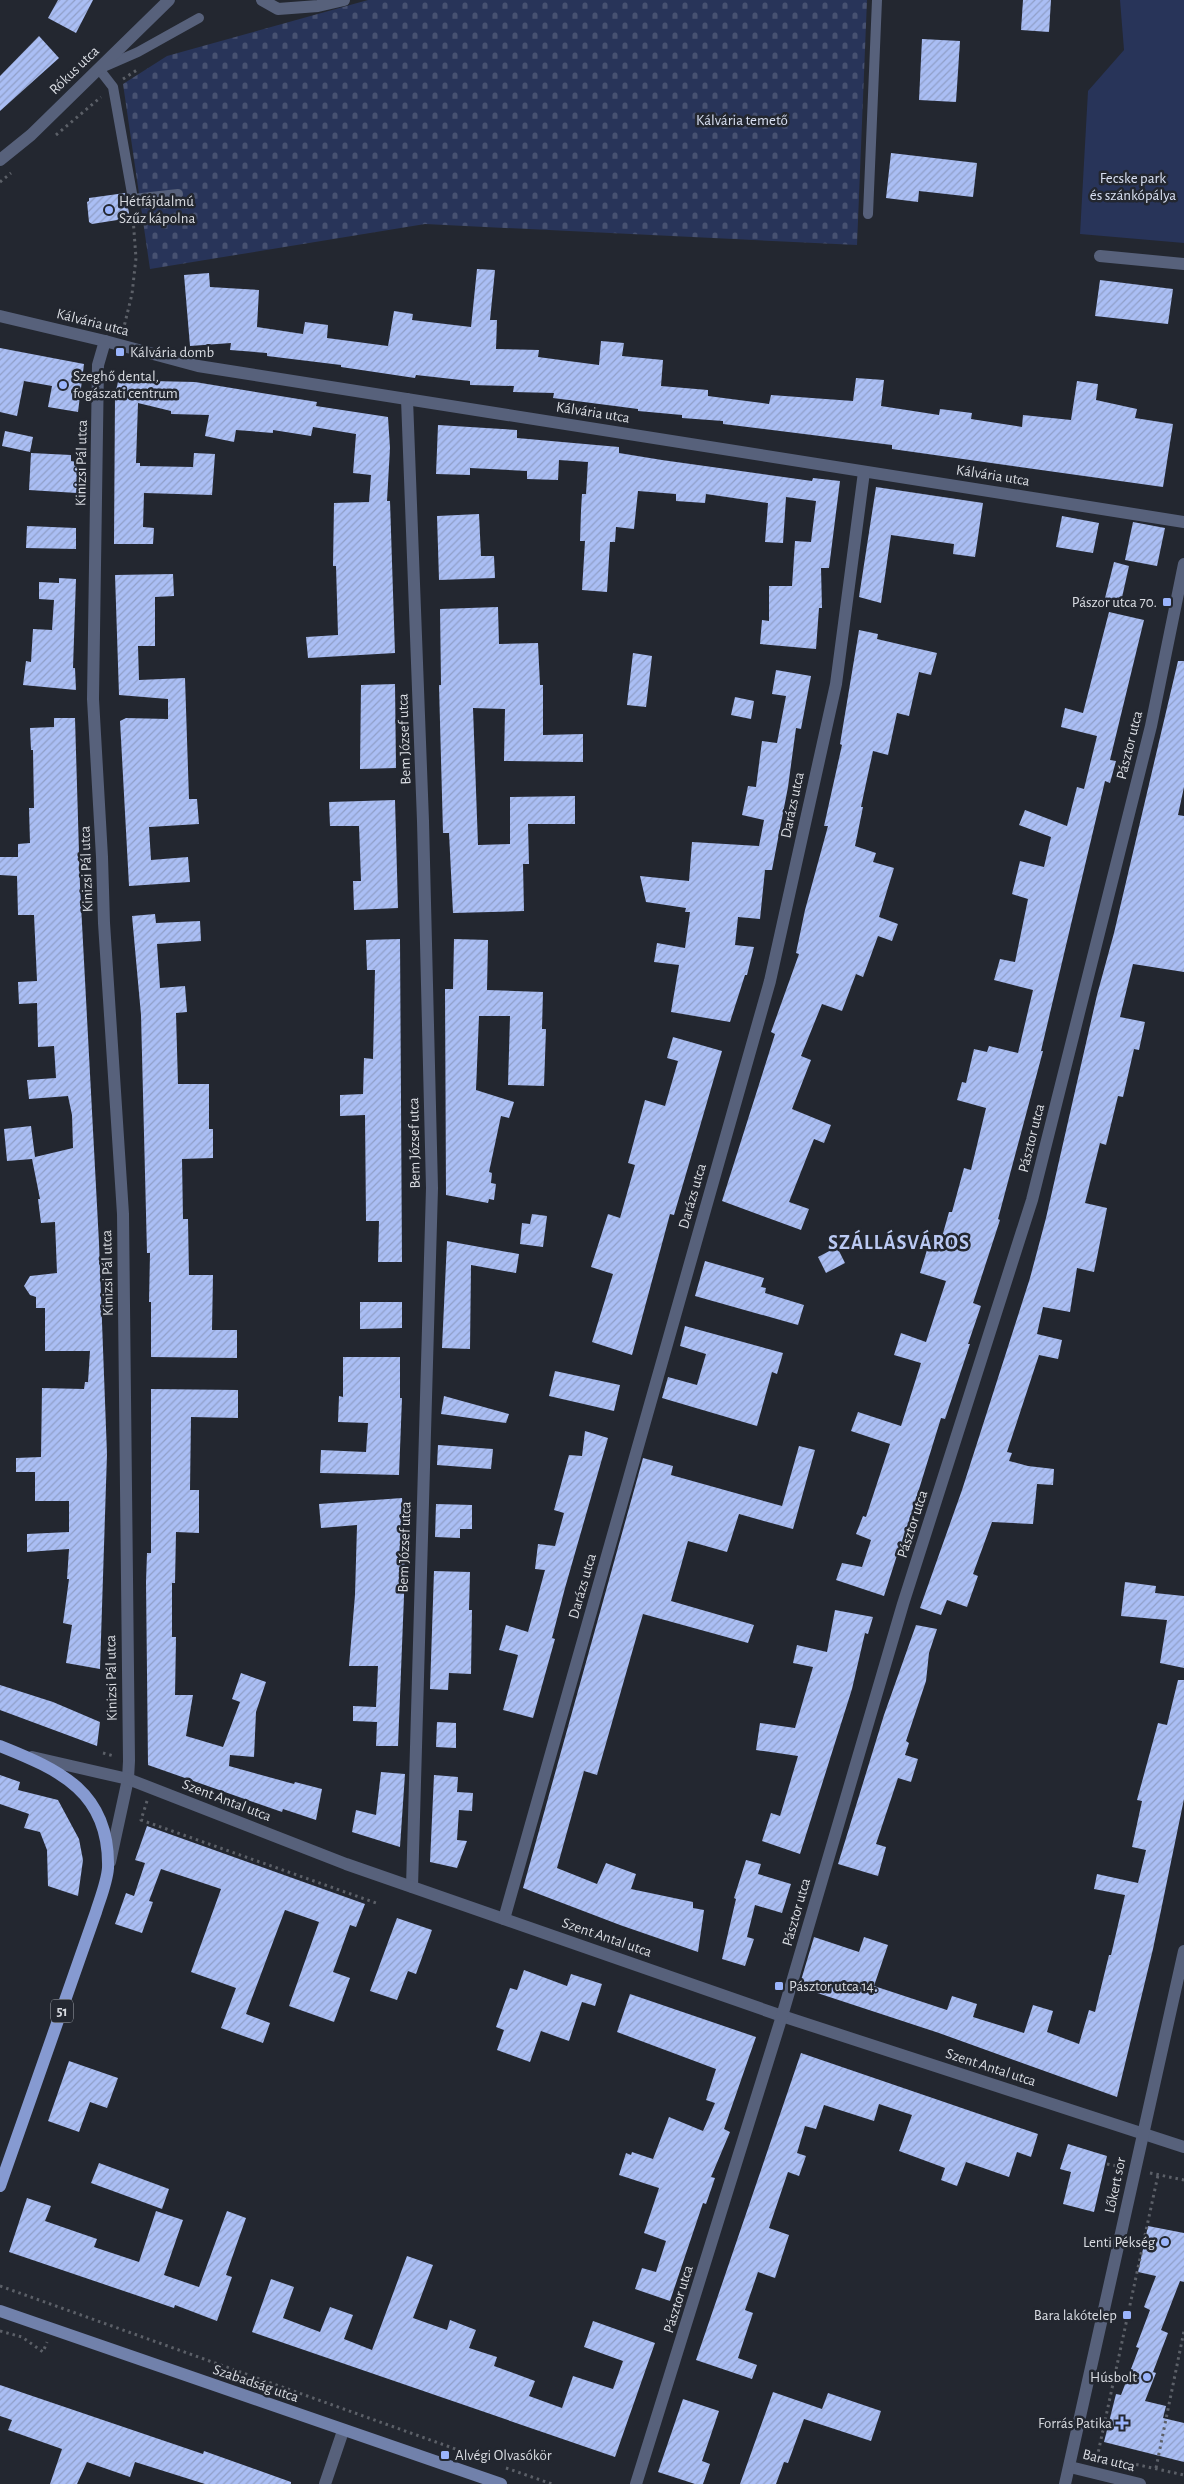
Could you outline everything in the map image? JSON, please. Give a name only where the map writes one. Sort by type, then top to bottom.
[{"type":"main road","name":"Szent Antal utca","points":[[0,1746],[57,1771],[79,1787],[88,1799],[103,1832],[108,1870]]},
{"type":"main road","name":"Kinizsi Pál utca","points":[[0,2186],[96,1912],[108,1870]]},
{"type":"main road","name":"Szabadság utca","points":[[0,2311],[501,2484]]},
{"type":"street","name":"Rókus utca","points":[[0,160],[31,135],[168,0]]},
{"type":"street","points":[[262,0],[278,8],[318,6],[344,0]]},
{"type":"street","points":[[1100,256],[1184,264]]},
{"type":"street","name":"Kálvária utca","points":[[0,316],[198,366],[1184,522]]},
{"type":"street","name":"Kinizsi Pál utca","points":[[105,341],[98,364],[93,699],[104,923],[123,1214],[128,1779],[108,1870]]},
{"type":"street","name":"Bem József utca","points":[[407,399],[423,820],[432,1188],[412,1887]]},
{"type":"street","name":"Darázs utca","points":[[504,1919],[770,981],[836,684],[864,472]]},
{"type":"street","name":"Pásztor utca","points":[[636,2484],[782,2016],[903,1604],[1032,1200],[1151,726],[1184,564]]},
{"type":"street","name":"Szent Antal utca","points":[[22,1755],[128,1779],[346,1864],[782,2016],[1184,2147]]},
{"type":"street","name":"Lőkert sor","points":[[1065,2484],[1184,1951]]},
{"type":"street","points":[[324,2484],[344,2431]]},
{"type":"street","name":"Bara utca","points":[[1070,2467],[1140,2484]]},
{"type":"lane","points":[[868,214],[877,0]]},
{"type":"lane","points":[[178,194],[133,199],[113,88],[99,69],[138,52],[199,18]]},
{"type":"path","points":[[50,140],[141,67]]},
{"type":"path","points":[[0,182],[14,170]]},
{"type":"path","points":[[123,331],[132,294],[136,258],[133,218]]},
{"type":"path","points":[[151,1788],[141,1820],[379,1904]]},
{"type":"path","points":[[1158,2175],[1098,2456],[1184,2474]]},
{"type":"path","points":[[0,2286],[496,2464]]},
{"type":"path","points":[[2,2294],[5,2287]]},
{"type":"path","points":[[0,2331],[22,2337],[43,2352],[51,2330]]},
{"type":"path","points":[[1156,2468],[1184,2331]]},
{"type":"path","points":[[506,2467],[552,2484]]},
{"type":"green space","name":"Kálvária temető","points":[[368,0],[867,0],[857,245],[425,224],[150,269],[123,84],[167,56]]},
{"type":"green space","name":"Fecske park és szánkópálya","points":[[1120,0],[1184,0],[1184,243],[1080,234],[1088,91],[1124,50]]},
{"type":"building","points":[[58,0],[93,0],[76,33],[48,18]]},
{"type":"building","points":[[1023,0],[1051,0],[1049,32],[1021,30]]},
{"type":"building","points":[[39,36],[59,58],[0,111],[0,76]]},
{"type":"building","points":[[922,39],[960,41],[956,102],[919,100]]},
{"type":"building","points":[[891,153],[977,163],[973,197],[919,191],[918,202],[886,198]]},
{"type":"building","name":"Hétfájdalmú Szűz kápolna","points":[[125,193],[130,218],[92,224],[89,222],[87,202],[89,198]]},
{"type":"building","points":[[477,269],[495,270],[490,320],[497,320],[496,349],[539,350],[538,357],[599,365],[601,341],[624,343],[622,356],[663,360],[661,386],[708,390],[708,396],[769,404],[771,395],[853,401],[856,378],[884,380],[881,406],[939,415],[940,409],[972,413],[971,419],[1022,427],[1023,415],[1071,420],[1077,381],[1098,384],[1096,400],[1137,409],[1135,418],[1173,424],[1163,487],[892,449],[892,445],[723,424],[723,421],[682,418],[682,415],[638,411],[638,409],[553,398],[554,393],[513,392],[514,386],[470,385],[470,381],[416,375],[415,378],[341,367],[341,365],[267,356],[267,353],[230,350],[231,343],[190,346],[184,275],[209,273],[210,287],[259,290],[257,327],[303,334],[305,322],[328,325],[327,338],[388,346],[394,311],[413,314],[412,320],[471,327]]},
{"type":"building","points":[[1100,280],[1173,289],[1168,324],[1095,316]]},
{"type":"building","points":[[0,348],[84,364],[78,412],[48,407],[52,386],[24,381],[17,416],[0,412]]},
{"type":"building","points":[[120,373],[136,377],[136,373],[153,377],[152,381],[195,382],[317,402],[316,406],[388,417],[390,448],[387,501],[390,501],[395,653],[308,658],[306,637],[338,635],[336,566],[333,566],[334,503],[369,502],[371,475],[353,473],[356,434],[313,427],[311,436],[273,430],[273,433],[236,430],[234,442],[205,436],[209,415],[171,414],[171,411],[138,403],[136,463],[140,463],[140,466],[193,467],[194,453],[215,454],[212,495],[144,493],[143,527],[154,528],[153,544],[114,544],[115,395]]},
{"type":"building","points":[[438,425],[517,430],[517,438],[619,447],[619,453],[662,460],[812,481],[813,478],[840,481],[829,568],[821,568],[822,608],[819,608],[816,649],[760,644],[762,620],[769,621],[769,586],[792,586],[795,541],[811,542],[816,501],[786,497],[783,543],[765,542],[768,503],[706,494],[705,503],[676,501],[676,494],[638,491],[634,529],[616,527],[615,542],[610,542],[607,592],[582,590],[585,541],[580,541],[581,511],[582,494],[586,494],[588,462],[559,460],[558,480],[527,479],[527,471],[470,468],[470,475],[436,474]]},
{"type":"building","points":[[5,431],[33,437],[30,452],[2,446]]},
{"type":"building","points":[[31,453],[71,455],[71,461],[77,462],[77,493],[29,490]]},
{"type":"building","points":[[876,487],[983,503],[975,557],[953,554],[954,544],[891,535],[881,603],[859,597]]},
{"type":"building","points":[[479,514],[481,556],[494,556],[495,578],[439,580],[437,516]]},
{"type":"building","points":[[1062,516],[1099,523],[1093,553],[1056,547]]},
{"type":"building","points":[[1133,522],[1165,528],[1157,566],[1125,560]]},
{"type":"building","points":[[27,526],[76,528],[76,549],[26,548]]},
{"type":"building","points":[[1114,562],[1129,566],[1121,602],[1105,598]]},
{"type":"building","points":[[173,574],[174,596],[155,597],[155,646],[138,646],[139,680],[185,678],[189,799],[197,799],[199,824],[149,827],[151,860],[188,857],[190,882],[129,886],[120,721],[126,718],[168,719],[168,699],[119,695],[115,575]]},
{"type":"building","points":[[59,578],[76,579],[73,668],[75,668],[76,690],[23,685],[26,661],[31,662],[33,629],[52,630],[54,600],[39,599],[39,582],[59,583]]},
{"type":"building","points":[[498,607],[499,644],[538,643],[540,685],[543,685],[543,735],[583,734],[583,762],[504,761],[505,709],[473,708],[478,845],[510,844],[510,797],[575,796],[575,824],[528,824],[529,864],[523,864],[524,911],[453,913],[449,833],[443,833],[439,685],[441,685],[440,609]]},
{"type":"building","points":[[1109,612],[1144,620],[1110,760],[1116,761],[1110,783],[1105,781],[1041,1051],[1043,1051],[998,1219],[1000,1220],[973,1303],[981,1306],[945,1419],[941,1418],[908,1525],[912,1527],[903,1551],[899,1549],[884,1596],[836,1580],[842,1563],[862,1567],[871,1540],[856,1534],[863,1516],[866,1517],[890,1444],[851,1431],[858,1412],[901,1426],[921,1363],[894,1355],[901,1333],[926,1342],[946,1281],[920,1273],[930,1240],[940,1244],[949,1212],[952,1212],[964,1168],[971,1170],[986,1108],[957,1100],[962,1082],[966,1083],[974,1049],[987,1052],[989,1046],[1018,1053],[1033,990],[994,980],[1000,959],[1015,962],[1028,899],[1012,894],[1020,861],[1044,867],[1051,837],[1019,825],[1025,810],[1067,826],[1077,787],[1084,789],[1097,736],[1061,727],[1065,708],[1083,713]]},
{"type":"building","points":[[859,630],[878,634],[877,639],[937,653],[931,675],[919,672],[909,716],[897,713],[888,755],[873,751],[855,846],[876,853],[873,862],[894,868],[879,917],[898,924],[892,941],[878,936],[863,977],[856,974],[842,1011],[822,1004],[801,1056],[811,1060],[792,1109],[831,1125],[824,1143],[814,1139],[789,1202],[809,1209],[801,1230],[722,1201],[775,1034],[771,1032],[799,954],[796,953],[805,910],[828,826],[824,826],[842,745],[840,744]]},
{"type":"building","points":[[633,653],[652,656],[646,707],[627,705]]},
{"type":"building","points":[[1178,661],[1184,661],[1184,787],[1178,815],[1184,816],[1184,972],[1133,964],[1120,1017],[1145,1022],[1139,1050],[1134,1049],[1123,1097],[1118,1096],[1106,1145],[1100,1143],[1085,1203],[1107,1208],[1094,1272],[1077,1268],[1070,1312],[1043,1307],[1037,1334],[1062,1340],[1058,1359],[1039,1355],[1007,1452],[1012,1453],[1009,1461],[1028,1466],[1054,1469],[1053,1485],[1037,1484],[1033,1524],[992,1522],[973,1574],[978,1576],[967,1607],[947,1600],[941,1615],[920,1608],[962,1490],[1030,1278],[1046,1218],[1097,995],[1114,933]]},
{"type":"building","points":[[776,670],[811,676],[801,729],[796,728],[788,787],[772,870],[765,870],[760,919],[738,917],[735,945],[754,947],[747,975],[745,975],[730,1022],[671,1012],[679,965],[654,962],[657,943],[685,948],[690,912],[685,912],[686,908],[646,902],[640,876],[689,881],[692,842],[759,846],[764,820],[742,815],[748,786],[756,787],[762,741],[777,743],[786,696],[772,694]]},
{"type":"building","points":[[395,684],[396,768],[360,769],[361,685]]},
{"type":"building","points":[[735,697],[754,701],[751,719],[731,715]]},
{"type":"building","points":[[54,718],[75,718],[80,886],[99,1243],[107,1454],[100,1669],[66,1663],[72,1625],[63,1623],[69,1579],[67,1579],[69,1549],[27,1552],[27,1534],[69,1532],[69,1501],[35,1501],[35,1472],[16,1472],[16,1458],[41,1457],[42,1388],[84,1389],[85,1382],[88,1382],[90,1351],[45,1351],[45,1308],[36,1308],[36,1297],[30,1295],[24,1286],[30,1276],[57,1273],[55,1222],[41,1223],[38,1199],[40,1199],[32,1159],[7,1161],[4,1129],[31,1126],[35,1157],[73,1148],[72,1115],[68,1096],[29,1099],[27,1080],[56,1078],[54,1046],[38,1047],[37,1003],[19,1004],[18,982],[37,981],[34,915],[18,915],[17,876],[0,875],[0,857],[18,857],[18,844],[30,843],[29,808],[34,808],[33,750],[31,750],[30,728],[54,727]]},
{"type":"building","points":[[395,800],[398,908],[354,910],[353,881],[361,881],[359,826],[330,826],[329,802]]},
{"type":"building","points":[[155,914],[156,923],[200,921],[201,941],[157,944],[160,988],[185,986],[187,1012],[176,1013],[178,1084],[209,1084],[209,1129],[213,1129],[213,1158],[182,1159],[183,1219],[188,1219],[189,1275],[213,1275],[212,1330],[237,1330],[237,1358],[151,1357],[150,1253],[147,1253],[141,1015],[132,916]]},
{"type":"building","points":[[400,939],[402,1262],[378,1262],[379,1221],[366,1221],[365,1115],[340,1116],[340,1095],[363,1094],[364,1058],[373,1059],[375,970],[367,970],[366,940]]},
{"type":"building","points":[[454,939],[488,940],[487,990],[543,992],[542,1029],[546,1029],[544,1086],[508,1085],[510,1016],[479,1016],[476,1090],[514,1102],[509,1118],[501,1116],[489,1172],[492,1173],[491,1183],[496,1184],[494,1200],[489,1199],[488,1203],[446,1195],[445,989],[453,989]]},
{"type":"building","points":[[673,1037],[722,1051],[674,1215],[670,1214],[632,1355],[592,1342],[613,1274],[591,1267],[608,1214],[620,1218],[635,1165],[628,1163],[645,1100],[665,1106],[678,1061],[667,1058]]},
{"type":"building","points":[[532,1214],[547,1216],[543,1247],[520,1244],[522,1223],[530,1224]]},
{"type":"building","points":[[447,1241],[519,1254],[516,1273],[471,1265],[470,1349],[442,1348]]},
{"type":"building","points":[[837,1247],[845,1263],[826,1273],[818,1257]]},
{"type":"building","points":[[705,1261],[764,1278],[761,1287],[766,1288],[765,1293],[804,1305],[798,1325],[695,1296]]},
{"type":"building","points":[[360,1302],[402,1302],[402,1328],[360,1329]]},
{"type":"building","points":[[685,1326],[783,1353],[777,1374],[772,1372],[757,1426],[662,1398],[668,1377],[697,1385],[706,1354],[680,1346]]},
{"type":"building","points":[[343,1357],[400,1357],[400,1398],[402,1398],[399,1475],[320,1473],[321,1450],[366,1452],[368,1423],[338,1422],[339,1396],[343,1397]]},
{"type":"building","points":[[555,1371],[620,1385],[614,1411],[549,1396]]},
{"type":"building","points":[[151,1389],[238,1390],[238,1418],[191,1417],[190,1490],[199,1490],[199,1533],[176,1532],[175,1583],[172,1583],[172,1637],[176,1637],[175,1695],[193,1695],[186,1736],[223,1747],[240,1702],[232,1699],[241,1673],[266,1682],[256,1712],[254,1757],[230,1755],[229,1766],[294,1784],[295,1782],[322,1789],[316,1820],[283,1809],[282,1812],[148,1765],[146,1582],[147,1553],[151,1553]]},
{"type":"building","points":[[444,1396],[509,1414],[506,1423],[441,1414]]},
{"type":"building","points":[[585,1431],[608,1438],[565,1588],[552,1638],[555,1639],[533,1718],[503,1710],[518,1655],[499,1650],[506,1625],[528,1632],[545,1570],[535,1569],[538,1544],[555,1546],[564,1513],[554,1510],[569,1455],[582,1456]]},
{"type":"building","points":[[438,1445],[493,1449],[491,1469],[437,1465]]},
{"type":"building","points":[[799,1446],[815,1450],[793,1529],[739,1514],[727,1552],[688,1541],[671,1601],[754,1625],[748,1643],[643,1614],[597,1775],[584,1771],[557,1868],[597,1884],[606,1863],[636,1874],[631,1889],[693,1902],[693,1908],[704,1910],[698,1952],[523,1888],[643,1458],[673,1466],[671,1475],[782,1506]]},
{"type":"building","points":[[402,1498],[405,1534],[404,1596],[398,1746],[376,1746],[377,1722],[353,1721],[353,1706],[376,1707],[378,1666],[349,1666],[355,1595],[357,1525],[321,1528],[319,1504]]},
{"type":"building","points":[[436,1504],[472,1505],[472,1529],[460,1529],[460,1538],[435,1537]]},
{"type":"building","points":[[434,1571],[470,1572],[469,1610],[472,1610],[471,1674],[449,1673],[448,1690],[430,1689]]},
{"type":"building","points":[[1125,1582],[1156,1586],[1155,1593],[1184,1596],[1184,1668],[1160,1663],[1167,1620],[1121,1616]]},
{"type":"building","points":[[835,1610],[873,1617],[868,1634],[865,1633],[852,1689],[800,1854],[762,1841],[771,1813],[780,1816],[798,1756],[756,1750],[760,1723],[795,1728],[813,1667],[793,1663],[797,1645],[827,1652]]},
{"type":"building","points":[[916,1625],[937,1629],[929,1653],[926,1681],[906,1741],[909,1743],[905,1755],[918,1759],[911,1782],[898,1778],[876,1844],[886,1847],[878,1876],[838,1864],[884,1715]]},
{"type":"building","points":[[1178,1680],[1184,1680],[1184,1799],[1153,1949],[1117,2097],[939,2033],[799,1987],[814,1937],[859,1952],[864,1937],[888,1945],[874,1986],[947,2010],[952,1996],[977,2004],[973,2017],[1024,2033],[1033,2005],[1053,2011],[1047,2032],[1079,2044],[1089,2010],[1095,2012],[1125,1895],[1094,1889],[1097,1874],[1138,1883],[1146,1850],[1132,1847],[1142,1801],[1137,1800],[1158,1723],[1167,1725]]},
{"type":"building","points":[[0,1685],[53,1702],[100,1722],[97,1746],[0,1710]]},
{"type":"building","points":[[437,1722],[456,1723],[456,1748],[436,1747]]},
{"type":"building","points":[[381,1772],[405,1774],[400,1847],[352,1832],[356,1810],[376,1815]]},
{"type":"building","points":[[0,1775],[20,1782],[18,1790],[58,1800],[79,1839],[83,1860],[78,1896],[48,1886],[47,1850],[40,1832],[24,1828],[29,1814],[0,1804]]},
{"type":"building","points":[[434,1775],[458,1777],[457,1792],[473,1793],[472,1811],[459,1810],[457,1840],[467,1841],[457,1868],[430,1862]]},
{"type":"building","points":[[147,1826],[365,1904],[356,1927],[350,1925],[333,1972],[350,1978],[334,2022],[289,2006],[319,1922],[285,1910],[246,2014],[270,2023],[263,2043],[221,2028],[236,1988],[191,1972],[221,1889],[161,1869],[149,1901],[153,1902],[142,1933],[115,1924],[126,1893],[134,1896],[145,1863],[135,1860]]},
{"type":"building","points":[[746,1860],[761,1864],[758,1874],[791,1884],[782,1913],[755,1905],[747,1937],[754,1939],[745,1966],[722,1959],[736,1899],[734,1898]]},
{"type":"building","points":[[397,1918],[432,1930],[416,1974],[408,1971],[397,2000],[370,1991]]},
{"type":"building","points":[[524,1970],[567,1986],[571,1974],[602,1984],[595,2006],[582,2002],[569,2041],[541,2031],[530,2062],[497,2050],[504,2030],[496,2027],[510,1988],[517,1990]]},
{"type":"building","points":[[630,1994],[756,2037],[724,2129],[730,2132],[711,2177],[715,2178],[706,2204],[703,2203],[670,2301],[635,2289],[642,2268],[656,2272],[666,2241],[644,2233],[659,2188],[619,2175],[626,2153],[631,2155],[632,2152],[653,2159],[669,2117],[703,2131],[715,2103],[706,2100],[716,2069],[617,2032]]},
{"type":"building","points":[[801,2053],[1038,2134],[1031,2157],[1017,2152],[1009,2177],[966,2162],[957,2186],[941,2180],[945,2168],[899,2151],[912,2115],[879,2104],[874,2121],[824,2105],[816,2129],[805,2126],[797,2153],[806,2156],[799,2176],[788,2172],[769,2228],[789,2235],[775,2278],[758,2272],[745,2310],[753,2313],[738,2358],[757,2365],[752,2379],[696,2360]]},
{"type":"building","points":[[69,2061],[118,2078],[107,2108],[90,2102],[79,2132],[48,2121]]},
{"type":"building","points":[[1068,2144],[1107,2156],[1094,2212],[1063,2204],[1071,2172],[1060,2169]]},
{"type":"building","points":[[99,2163],[169,2189],[162,2209],[91,2183]]},
{"type":"building","points":[[27,2198],[51,2206],[45,2221],[97,2239],[94,2247],[139,2262],[156,2211],[183,2220],[164,2275],[199,2287],[227,2211],[246,2218],[226,2275],[232,2277],[217,2321],[175,2305],[174,2308],[9,2252]]},
{"type":"building","points":[[1148,2226],[1184,2233],[1184,2282],[1180,2281],[1161,2330],[1168,2333],[1153,2372],[1156,2373],[1145,2401],[1166,2406],[1163,2418],[1184,2423],[1184,2462],[1104,2442],[1116,2394],[1121,2395],[1139,2348],[1136,2347],[1150,2310],[1144,2307],[1156,2276],[1138,2272]]},
{"type":"building","points":[[407,2256],[433,2265],[413,2318],[447,2330],[450,2320],[476,2330],[469,2348],[497,2357],[494,2366],[535,2381],[529,2396],[562,2408],[573,2376],[613,2389],[623,2361],[584,2347],[593,2321],[655,2343],[615,2457],[252,2332],[271,2279],[294,2287],[283,2318],[320,2332],[330,2307],[353,2315],[344,2339],[372,2350]]},
{"type":"building","points":[[0,2385],[203,2454],[204,2451],[291,2482],[291,2484],[205,2484],[135,2462],[130,2477],[87,2462],[77,2484],[50,2484],[62,2449],[8,2430],[12,2420],[0,2416]]},
{"type":"building","points":[[773,2392],[822,2409],[828,2393],[881,2411],[871,2441],[804,2419],[788,2463],[784,2462],[776,2484],[740,2484]]},
{"type":"building","points":[[683,2399],[719,2411],[702,2461],[710,2464],[703,2484],[695,2484],[658,2472]]},
{"type":"place","name":"Hétfájdalmú Szűz kápolna","points":[[109,210]]},
{"type":"place","name":"Kálvária domb","points":[[120,352]]},
{"type":"place","name":"Szeghő dental, fogászati centrum","points":[[63,385]]},
{"type":"place","name":"Pászor utca 70.","points":[[1167,602]]},
{"type":"place","name":"Pásztor utca 14.","points":[[779,1986]]},
{"type":"place","name":"Lenti Pékség","points":[[1165,2242]]},
{"type":"place","name":"Bara lakótelep","points":[[1127,2315]]},
{"type":"place","name":"Húsbolt","points":[[1147,2377]]},
{"type":"place","name":"Forrás Patika","points":[[1122,2423]]},
{"type":"place","name":"Alvégi Olvasókör","points":[[445,2455]]},
{"type":"district","name":"SZÁLLÁSVÁROS","points":[[899,1242]]}]
